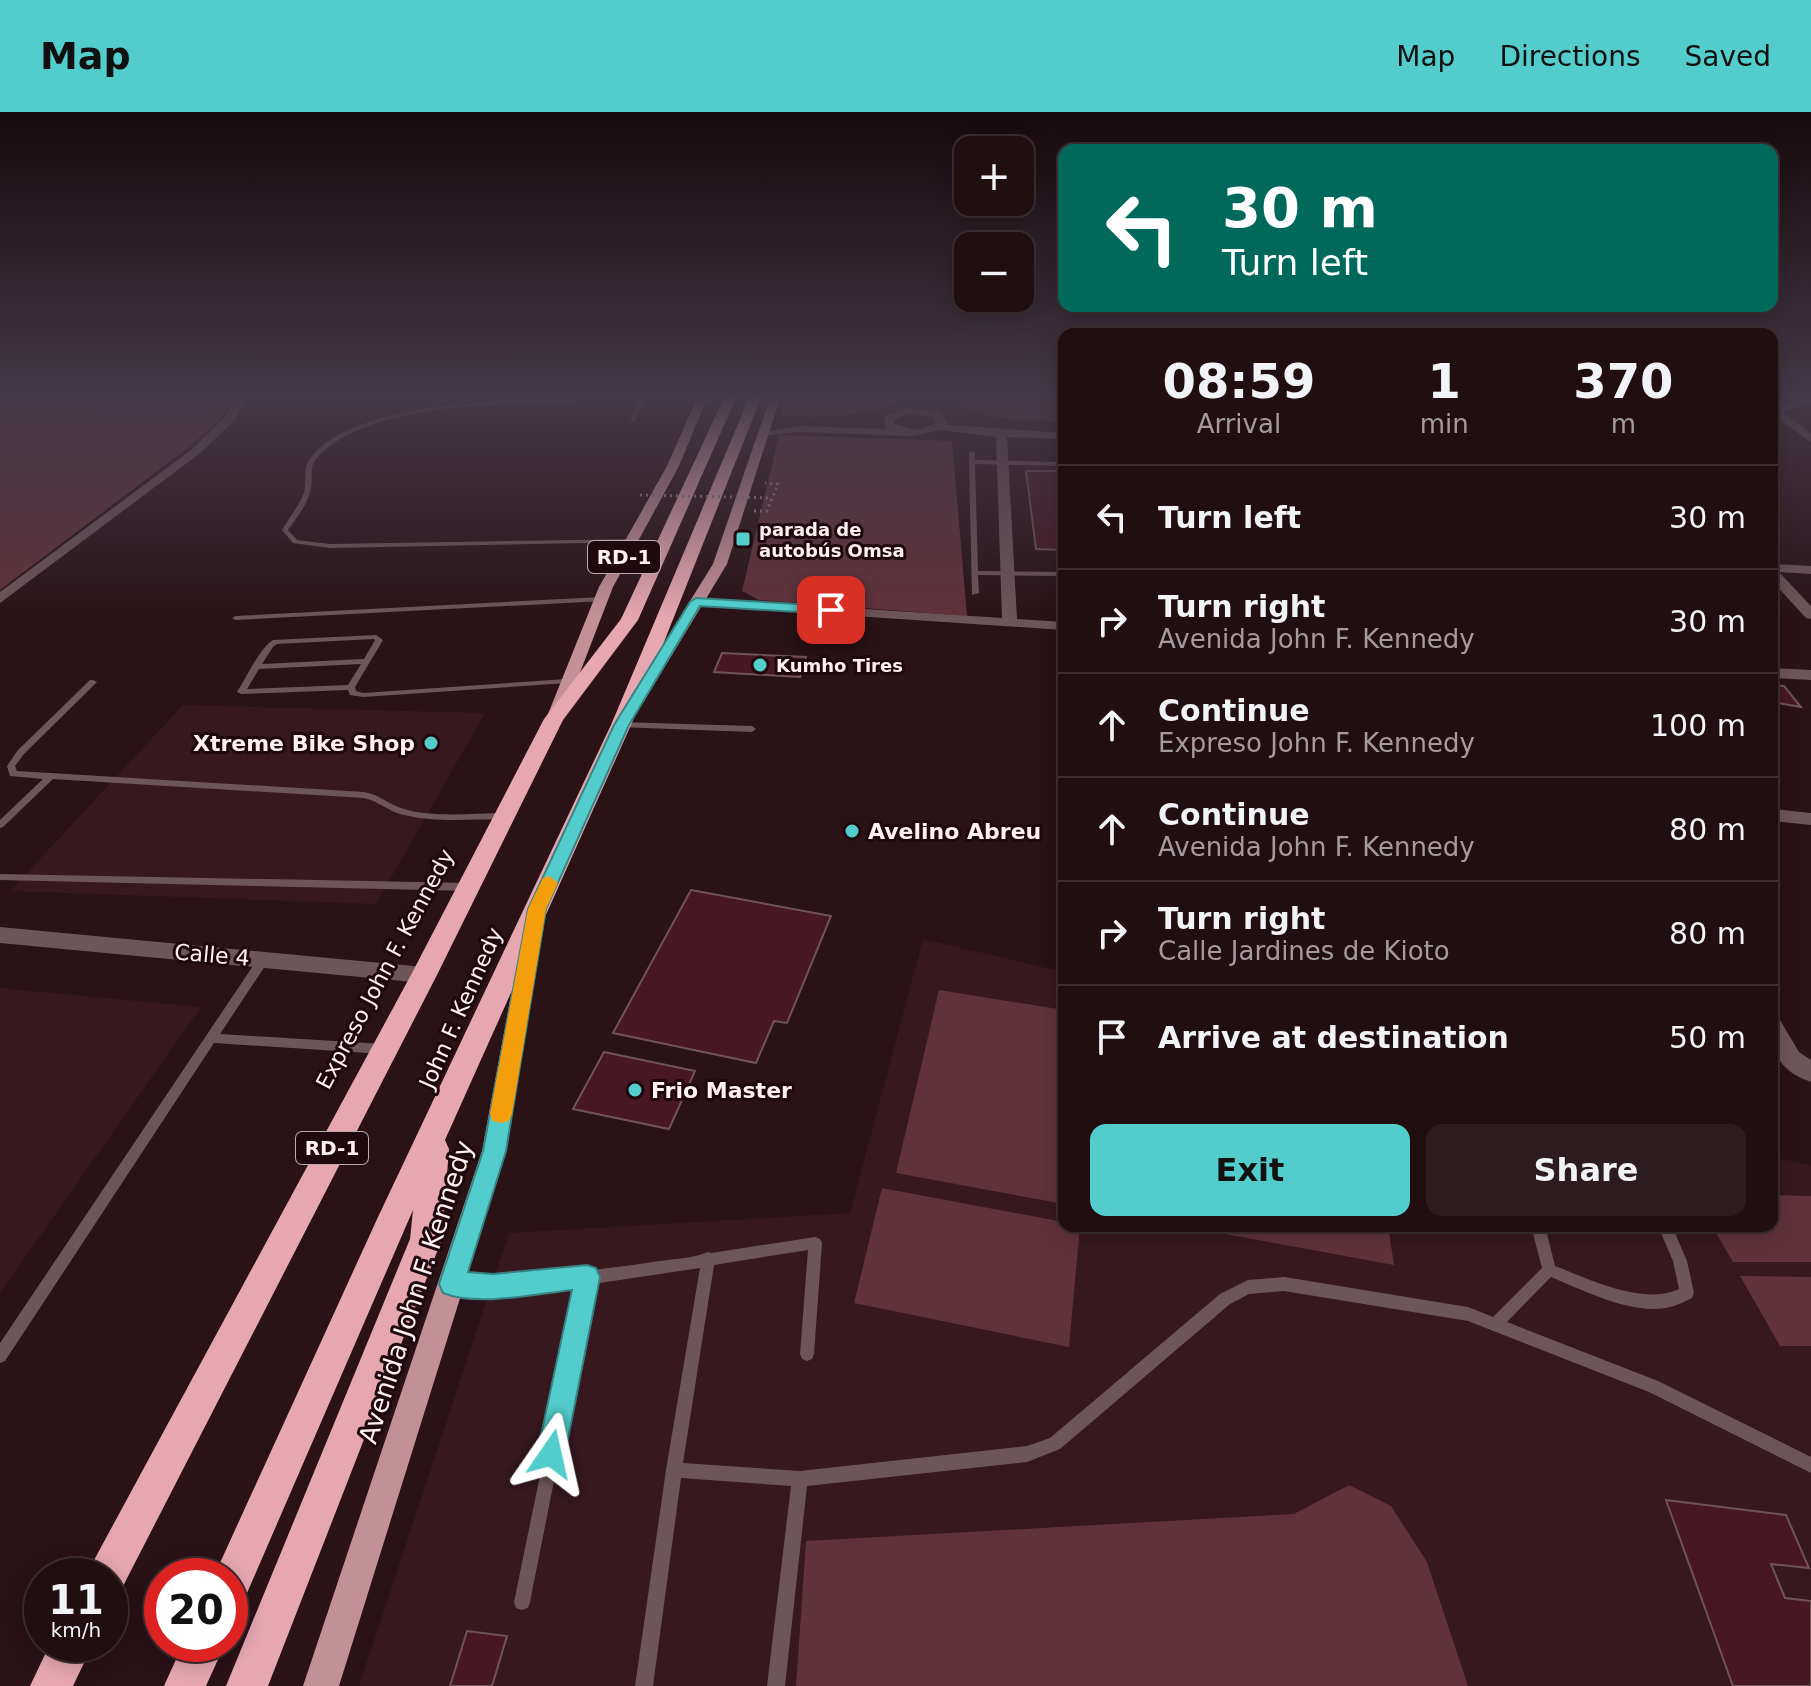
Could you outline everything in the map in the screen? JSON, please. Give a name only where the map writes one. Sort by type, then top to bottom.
[{"type":"highway","name":"Expreso John F. Kennedy","points":[[116,1558],[424,975],[554,719],[629,620],[698,471]]},
{"type":"highway","name":"RD-1","points":[[537,909],[621,725],[726,471]]},
{"type":"highway","name":"John F. Kennedy","points":[[436,1131],[537,909]]},
{"type":"highway","name":"RD-1","points":[[242,1558],[389,1228],[436,1131]]},
{"type":"highway","points":[[247,1686],[426,1239],[436,1131]]},
{"type":"highway","points":[[51,1686],[63,1662]]},
{"type":"highway","points":[[185,1686],[196,1662]]},
{"type":"main road","name":"RD-1","points":[[554,719],[601,599],[670,471]]},
{"type":"main road","name":"RD-1","points":[[621,725],[720,564],[751,471]]},
{"type":"main road","name":"Avenida John F. Kennedy","points":[[321,1686],[494,1151],[537,909]]},
{"type":"street","points":[[0,599],[169,471]]},
{"type":"street","points":[[1003,471],[1010,623]]},
{"type":"street","points":[[1778,570],[1811,570]]},
{"type":"street","points":[[1778,576],[1806,604],[1811,615]]},
{"type":"street","points":[[696,602],[1058,626]]},
{"type":"street","points":[[1778,673],[1811,675]]},
{"type":"street","points":[[1778,816],[1811,819]]},
{"type":"street","name":"Calle 4","points":[[0,935],[424,975]]},
{"type":"street","points":[[1778,1036],[1791,1059],[1811,1072]]},
{"type":"lane","points":[[308,471],[309,486],[285,530],[295,542],[307,545],[634,541]]},
{"type":"lane","points":[[972,471],[975,593]]},
{"type":"lane","points":[[975,573],[1058,574]]},
{"type":"lane","points":[[236,618],[601,599]]},
{"type":"lane","points":[[376,637],[379,640],[351,687],[241,692],[255,667],[276,642],[376,637]]},
{"type":"lane","points":[[255,667],[367,661]]},
{"type":"lane","points":[[351,687],[353,693],[363,695],[567,681]]},
{"type":"lane","points":[[93,682],[21,752],[11,766],[13,774],[376,796],[398,811],[415,814],[505,816]]},
{"type":"lane","points":[[621,725],[752,729]]},
{"type":"lane","points":[[0,825],[51,776]]},
{"type":"lane","points":[[0,877],[469,887]]},
{"type":"lane","points":[[0,1356],[263,960]]},
{"type":"lane","points":[[213,1038],[385,1049]]},
{"type":"lane","points":[[1540,1232],[1549,1270]]},
{"type":"lane","points":[[1549,1270],[1652,1304],[1675,1302],[1687,1293],[1680,1261],[1668,1232]]},
{"type":"lane","points":[[452,1284],[493,1286],[587,1277],[815,1243],[807,1354]]},
{"type":"lane","points":[[644,1686],[708,1258]]},
{"type":"lane","points":[[1496,1324],[1549,1270]]},
{"type":"lane","points":[[522,1602],[587,1277]]},
{"type":"lane","points":[[674,1470],[800,1479],[998,1459],[1055,1444],[1225,1299],[1248,1287],[1284,1284],[1468,1314],[1653,1386],[1811,1465]]},
{"type":"lane","points":[[776,1686],[800,1479]]},
{"type":"path","points":[[767,511],[778,484]]},
{"type":"path","points":[[640,495],[772,498]]},
{"type":"shaded area","points":[[0,471],[157,471],[0,590]]},
{"type":"shaded area","points":[[770,471],[955,471],[967,616],[759,600],[742,591]]},
{"type":"shaded area","points":[[183,705],[485,713],[376,904],[10,891]]},
{"type":"shaded area","points":[[923,939],[1058,971],[1058,1232],[1778,1232],[1778,1158],[1811,1165],[1811,1686],[359,1686],[509,1233],[850,1213]]},
{"type":"shaded area","points":[[0,988],[201,1007],[0,1293]]},
{"type":"shaded area","points":[[939,990],[1058,1009],[1058,1203],[896,1173]]},
{"type":"shaded area","points":[[882,1188],[1058,1221],[1058,1232],[1079,1232],[1069,1347],[854,1303]]},
{"type":"shaded area","points":[[1778,1195],[1811,1196],[1811,1262],[1733,1262],[1716,1232],[1778,1232]]},
{"type":"shaded area","points":[[1215,1232],[1389,1232],[1394,1265]]},
{"type":"shaded area","points":[[1740,1276],[1811,1277],[1811,1346],[1780,1346]]},
{"type":"shaded area","points":[[1349,1485],[1391,1506],[1427,1562],[1468,1686],[796,1686],[806,1541],[1294,1514]]},
{"type":"building","points":[[1026,471],[1058,471],[1058,550],[1036,549]]},
{"type":"building","name":"Kumho Tires","points":[[722,653],[806,657],[800,677],[714,672]]},
{"type":"building","points":[[1778,686],[1784,686],[1801,707],[1778,703]]},
{"type":"building","points":[[691,890],[831,916],[787,1023],[774,1021],[756,1063],[613,1033]]},
{"type":"building","name":"Frio Master","points":[[604,1052],[695,1071],[669,1129],[573,1109]]},
{"type":"building","points":[[1666,1500],[1786,1515],[1809,1568],[1771,1564],[1785,1598],[1811,1601],[1811,1686],[1733,1686]]},
{"type":"building","points":[[467,1631],[507,1636],[492,1686],[450,1686]]},
{"type":"slow traffic","points":[[501,1114],[537,909],[549,883]]},
{"type":"place","name":"parada de autobús Omsa","points":[[743,539]]},
{"type":"place","name":"Kumho Tires","points":[[760,665]]},
{"type":"place","name":"Xtreme Bike Shop","points":[[431,743]]},
{"type":"place","name":"Avelino Abreu","points":[[852,831]]},
{"type":"place","name":"Frio Master","points":[[635,1090]]},
{"type":"route","points":[[551,1454],[587,1277],[493,1286],[452,1284],[494,1151],[537,909],[621,725],[696,602],[831,610]]}]
